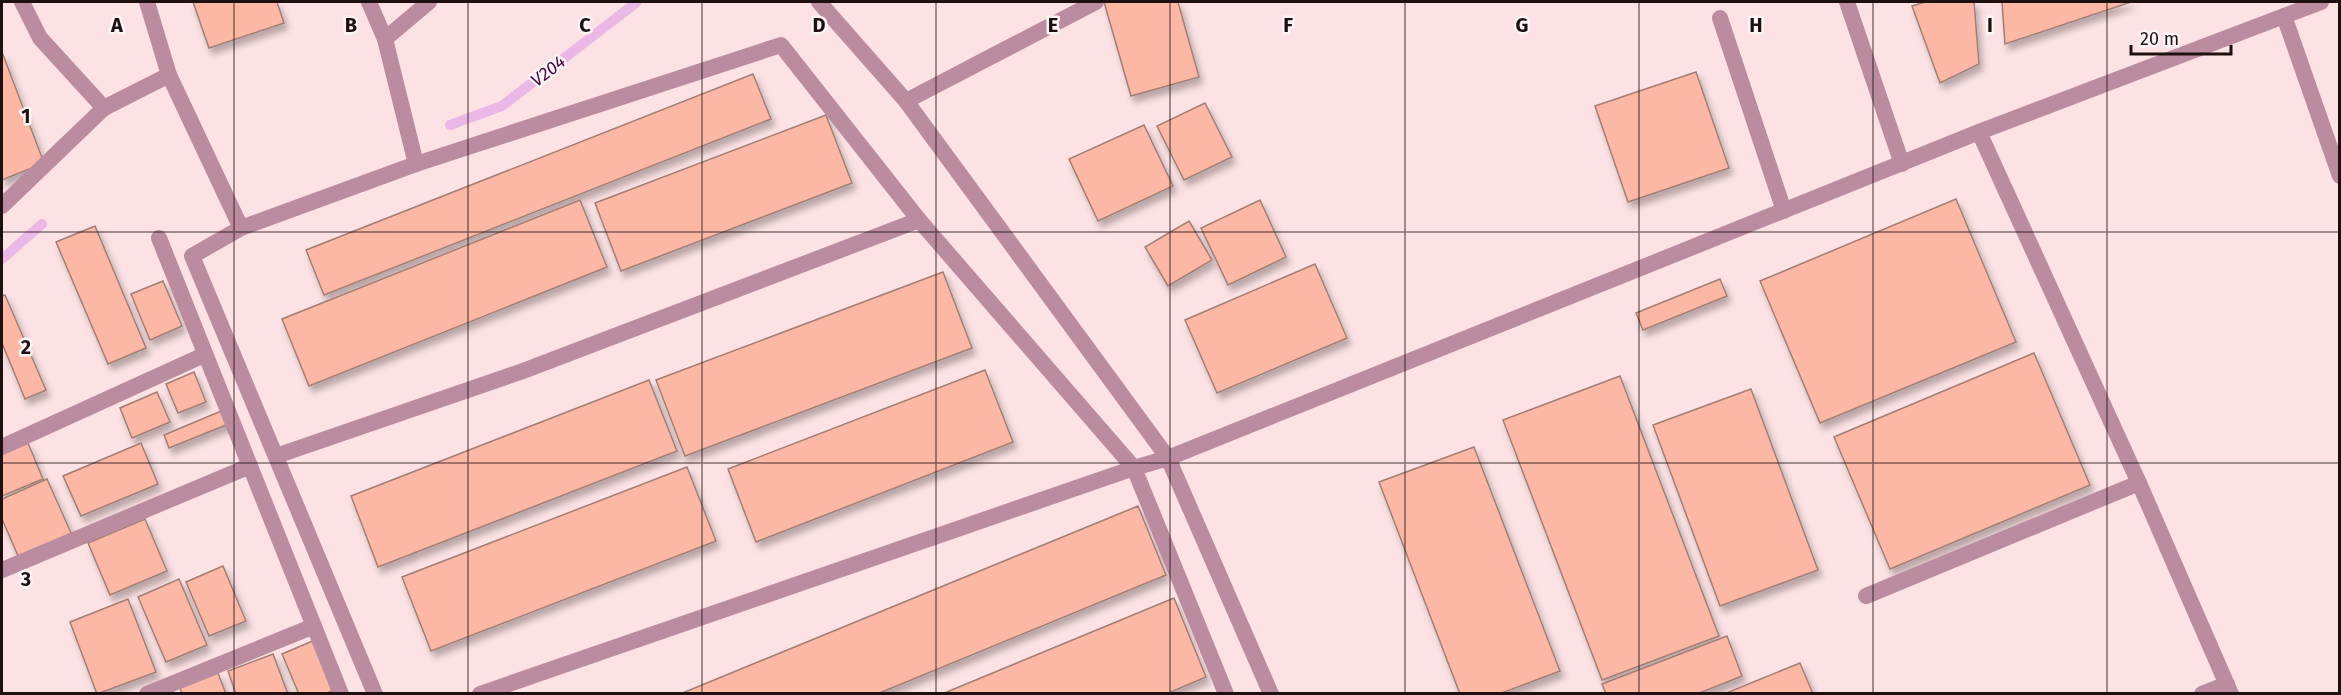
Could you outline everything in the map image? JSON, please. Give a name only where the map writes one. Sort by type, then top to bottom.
[{"type":"street","points":[[22,2],[40,38],[104,108]]},
{"type":"street","points":[[147,2],[169,75],[241,228]]},
{"type":"street","points":[[369,2],[385,39],[416,164]]},
{"type":"street","points":[[385,39],[429,2]]},
{"type":"street","points":[[819,2],[906,101],[1168,458],[1271,693]]},
{"type":"street","points":[[906,101],[1096,2]]},
{"type":"street","points":[[1847,2],[1902,164]]},
{"type":"street","points":[[480,693],[1168,458],[1979,132],[2322,2]]},
{"type":"street","points":[[2284,16],[2340,176]]},
{"type":"street","points":[[1720,18],[1784,211]]},
{"type":"street","points":[[375,693],[192,255],[241,228],[416,164],[782,45],[919,220],[1134,468],[1226,693]]},
{"type":"street","points":[[2,206],[104,108],[169,75]]},
{"type":"street","points":[[1979,132],[2139,483],[2229,689],[2202,693]]},
{"type":"street","points":[[276,456],[523,371],[919,220]]},
{"type":"street","points":[[159,238],[341,693]]},
{"type":"street","points":[[2,447],[204,355]]},
{"type":"street","points":[[2,570],[250,466]]},
{"type":"street","points":[[1866,596],[2139,483]]},
{"type":"street","points":[[147,693],[314,626]]},
{"type":"building","points":[[193,2],[277,2],[284,23],[209,48]]},
{"type":"building","points":[[1104,2],[1178,2],[1199,77],[1131,96]]},
{"type":"building","points":[[1925,2],[1974,2],[1979,64],[1940,83],[1912,6]]},
{"type":"building","points":[[2002,2],[2131,2],[2005,44]]},
{"type":"building","points":[[2,52],[44,163],[2,180]]},
{"type":"building","points":[[1696,72],[1729,168],[1628,202],[1595,106]]},
{"type":"building","points":[[753,74],[771,119],[324,295],[306,250]]},
{"type":"building","points":[[1205,103],[1232,157],[1184,180],[1157,126]]},
{"type":"building","points":[[826,115],[852,183],[621,271],[595,203]]},
{"type":"building","points":[[1144,125],[1173,186],[1098,221],[1069,159]]},
{"type":"building","points":[[1956,199],[2016,342],[1820,423],[1760,281]]},
{"type":"building","points":[[580,200],[607,267],[309,386],[282,319]]},
{"type":"building","points":[[1260,200],[1286,257],[1228,285],[1201,228]]},
{"type":"building","points":[[1189,221],[1212,260],[1168,286],[1145,247]]},
{"type":"building","points":[[95,226],[146,348],[108,364],[56,242]]},
{"type":"building","points":[[1315,264],[1347,338],[1217,393],[1185,320]]},
{"type":"building","points":[[943,272],[972,348],[685,456],[656,380]]},
{"type":"building","points":[[1720,279],[1727,296],[1643,330],[1636,313]]},
{"type":"building","points":[[163,281],[182,326],[150,340],[131,294]]},
{"type":"building","points":[[5,295],[46,390],[25,399],[2,343],[2,296]]},
{"type":"building","points":[[2034,353],[2090,485],[1890,569],[1834,437]]},
{"type":"building","points":[[985,370],[1013,442],[756,542],[728,469]]},
{"type":"building","points":[[194,372],[206,402],[178,413],[166,384]]},
{"type":"building","points":[[1620,376],[1719,636],[1602,680],[1503,420]]},
{"type":"building","points":[[649,380],[677,451],[378,567],[351,496]]},
{"type":"building","points":[[1751,389],[1818,570],[1720,606],[1653,425]]},
{"type":"building","points":[[157,392],[170,422],[132,438],[120,408]]},
{"type":"building","points":[[226,409],[231,423],[169,448],[164,435]]},
{"type":"building","points":[[28,443],[43,479],[2,496],[2,454]]},
{"type":"building","points":[[141,443],[158,484],[81,516],[63,476]]},
{"type":"building","points":[[1474,447],[1560,671],[1499,694],[1460,694],[1379,482]]},
{"type":"building","points":[[687,467],[716,541],[431,651],[402,577]]},
{"type":"building","points":[[47,479],[72,535],[19,558],[2,519],[2,499]]},
{"type":"building","points":[[1138,506],[1166,575],[877,694],[680,694]]},
{"type":"building","points":[[145,519],[167,571],[110,595],[88,543]]},
{"type":"building","points":[[223,566],[246,621],[209,636],[186,582]]},
{"type":"building","points":[[179,579],[207,645],[166,662],[138,597]]},
{"type":"building","points":[[1174,598],[1206,677],[1166,694],[942,694]]},
{"type":"building","points":[[128,599],[156,672],[97,694],[70,622]]},
{"type":"building","points":[[1727,636],[1742,676],[1697,694],[1606,694],[1602,684]]},
{"type":"building","points":[[315,640],[336,689],[325,694],[299,694],[282,654]]},
{"type":"building","points":[[273,654],[288,694],[236,694],[228,671]]},
{"type":"building","points":[[1800,663],[1813,694],[1724,694]]},
{"type":"building","points":[[218,673],[226,694],[182,694],[180,688]]},
{"type":"waterway","name":"V204","points":[[450,125],[502,106],[637,2]]},
{"type":"waterway","name":"V204","points":[[2,259],[42,224]]}]
